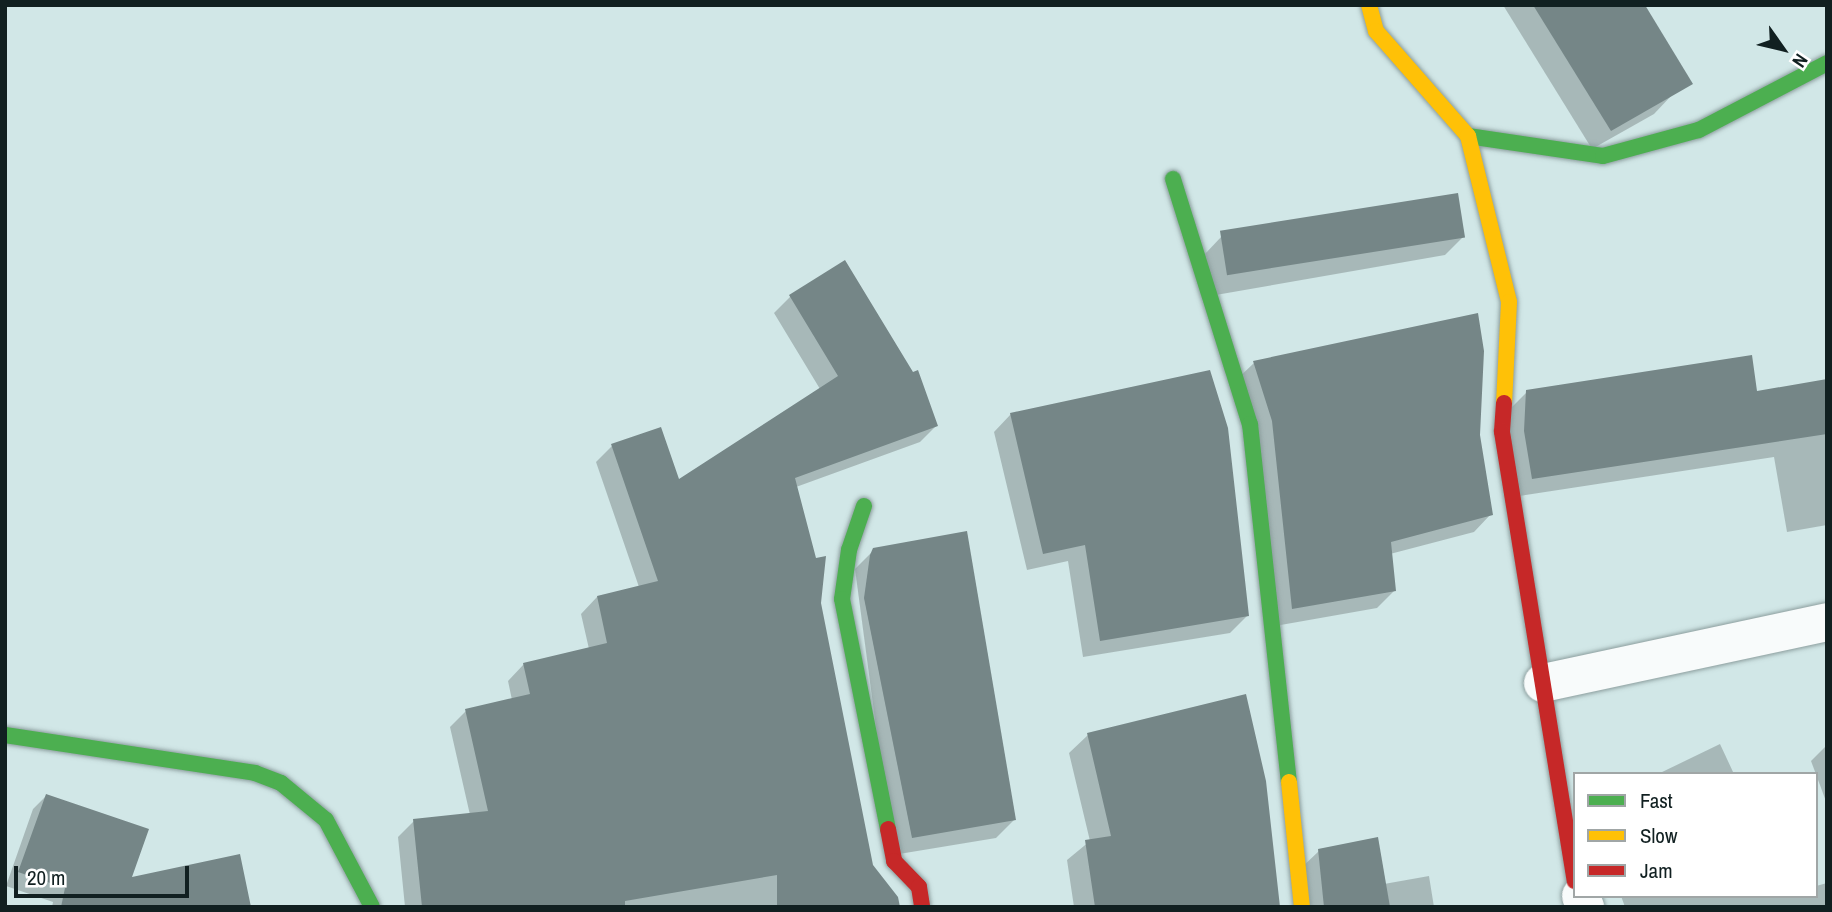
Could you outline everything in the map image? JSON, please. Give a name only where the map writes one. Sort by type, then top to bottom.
[{"type":"street","points":[[1369,5],[1376,31],[1468,136],[1509,302],[1502,432],[1573,869]]},
{"type":"street","points":[[1468,136],[1603,156],[1699,130],[1827,63]]},
{"type":"street","points":[[1173,179],[1250,424],[1301,907]]},
{"type":"street","points":[[864,506],[849,550],[842,599],[894,861],[919,887],[922,907]]},
{"type":"street","points":[[1543,683],[1827,622]]},
{"type":"street","points":[[5,735],[255,773],[281,783],[326,820],[372,907]]},
{"type":"building","points":[[1533,5],[1645,5],[1693,84],[1611,131]]},
{"type":"building","points":[[1458,193],[1465,237],[1227,275],[1220,231]]},
{"type":"building","points":[[845,260],[913,372],[918,370],[938,426],[795,478],[816,558],[826,556],[821,603],[873,865],[898,897],[900,907],[777,907],[777,875],[625,901],[625,907],[422,907],[413,819],[488,811],[465,709],[530,694],[523,663],[607,643],[597,596],[658,581],[611,444],[661,427],[679,479],[838,376],[789,295]]},
{"type":"building","points":[[1478,313],[1484,351],[1480,435],[1493,515],[1391,542],[1396,591],[1292,609],[1272,421],[1253,361]]},
{"type":"building","points":[[1752,355],[1757,391],[1827,379],[1827,434],[1532,479],[1524,431],[1526,390]]},
{"type":"building","points":[[1210,370],[1228,428],[1249,616],[1100,641],[1085,545],[1043,554],[1010,413]]},
{"type":"building","points":[[967,531],[1016,820],[912,838],[864,598],[870,555],[873,548]]},
{"type":"building","points":[[1246,694],[1266,781],[1280,907],[1095,907],[1085,840],[1111,836],[1087,733]]},
{"type":"building","points":[[46,794],[149,829],[132,877],[240,854],[251,907],[61,907],[65,888],[18,872]]},
{"type":"building","points":[[1378,837],[1390,907],[1324,907],[1318,849]]},
{"type":"traffic: fast","points":[[1468,136],[1603,156],[1699,130],[1827,63]]},
{"type":"traffic: fast","points":[[1173,179],[1250,424],[1289,782]]},
{"type":"traffic: fast","points":[[864,506],[849,550],[842,599],[888,829]]},
{"type":"traffic: fast","points":[[5,735],[255,773],[281,783],[326,820],[372,907]]},
{"type":"traffic: slow","points":[[1369,5],[1376,31],[1468,136],[1509,302],[1504,403]]},
{"type":"traffic: slow","points":[[1289,782],[1302,907]]},
{"type":"traffic: jam","points":[[1504,403],[1502,432],[1573,869]]},
{"type":"traffic: jam","points":[[888,829],[894,861],[919,887],[922,907]]}]
